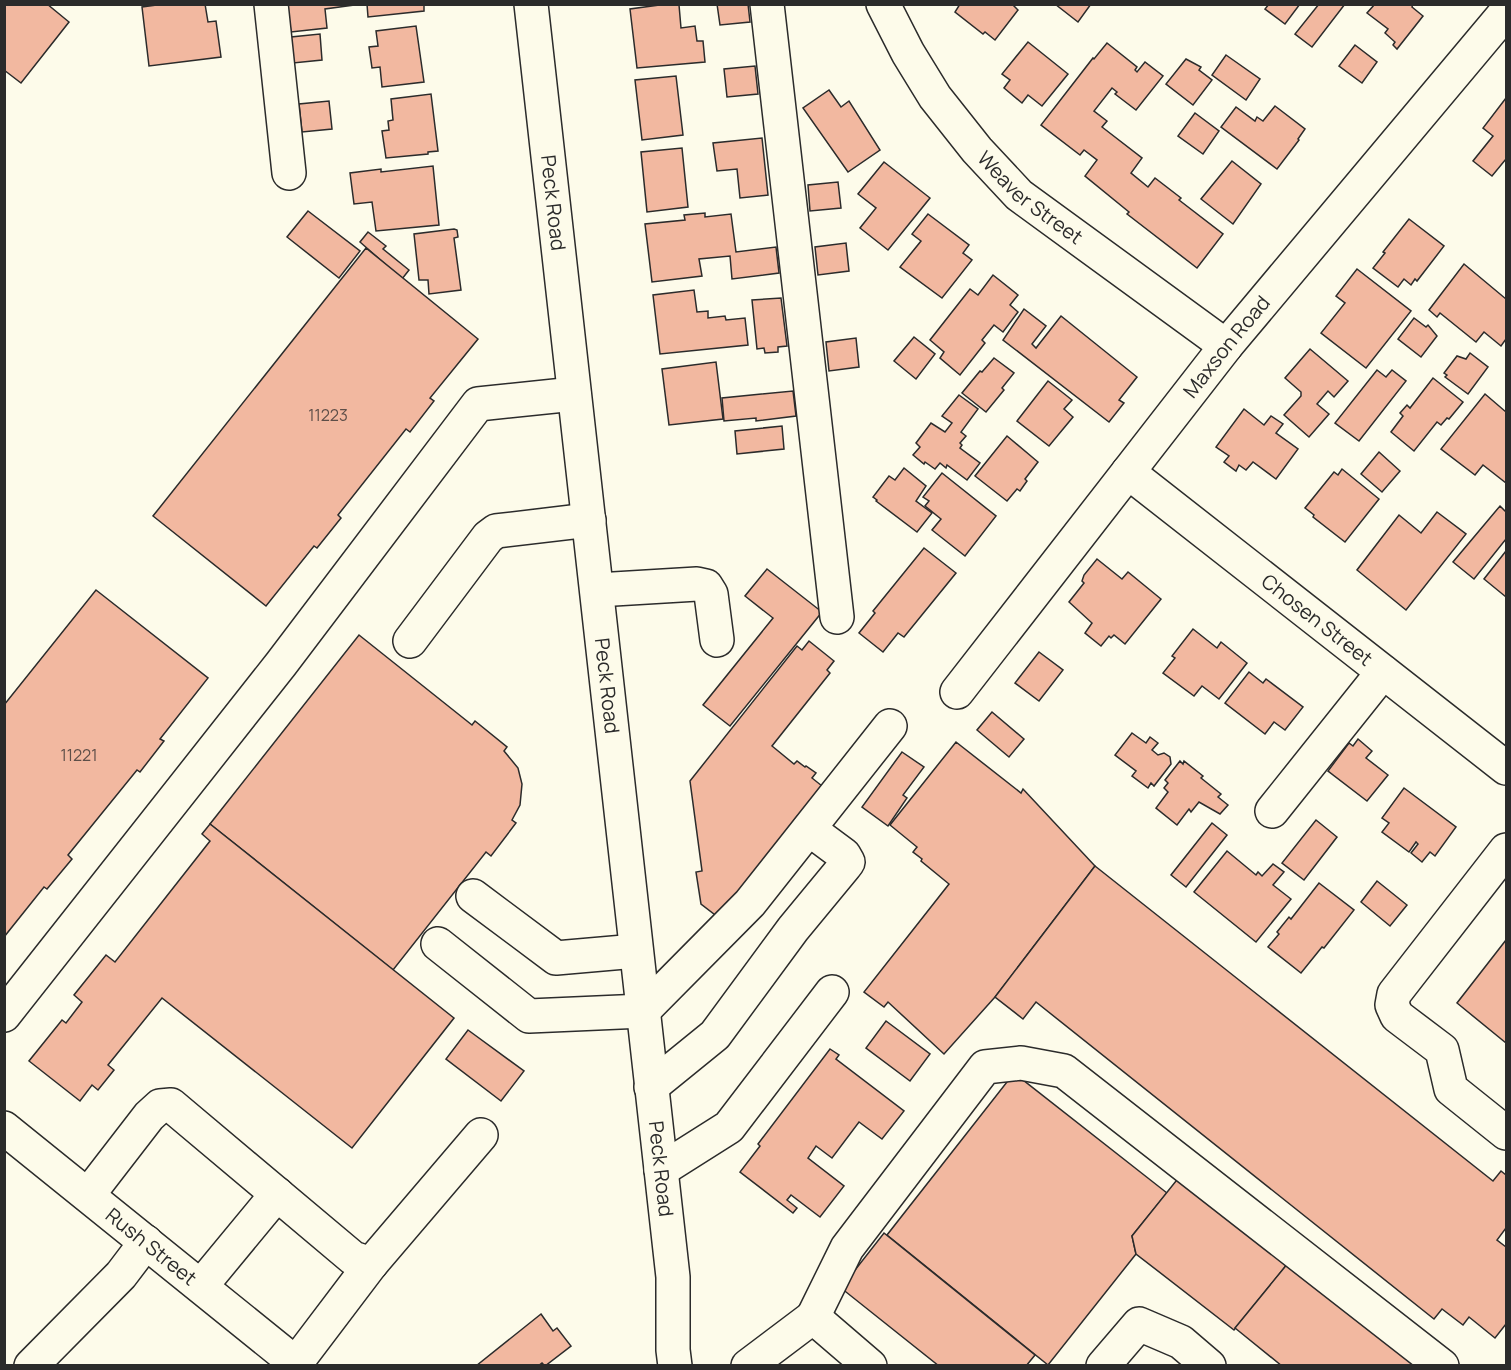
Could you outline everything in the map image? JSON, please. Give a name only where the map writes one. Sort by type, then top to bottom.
[{"type":"street","points":[[271,4],[289,173]]},
{"type":"street","name":"Peck Road","points":[[531,4],[673,1277],[675,1365]]},
{"type":"street","points":[[766,4],[837,617]]},
{"type":"street","name":"Weaver Street","points":[[883,4],[908,54],[935,97],[977,150],[1019,195],[1226,346]]},
{"type":"street","name":"Maxson Road","points":[[957,692],[1226,346],[1506,12]]},
{"type":"street","points":[[4,1015],[281,664],[478,404],[574,394]]},
{"type":"street","name":"Chosen Street","points":[[1128,472],[1506,768]]},
{"type":"street","points":[[410,641],[488,537],[496,531],[589,520]]},
{"type":"street","points":[[597,591],[697,584],[705,586],[711,594],[717,640]]},
{"type":"street","points":[[1272,811],[1383,672]]},
{"type":"street","points":[[438,944],[529,1016],[643,1011],[750,903],[890,726]]},
{"type":"street","points":[[651,1087],[715,1035],[793,929],[848,862],[844,855],[809,829]]},
{"type":"street","points":[[1506,850],[1394,994],[1392,1005],[1397,1016],[1442,1050],[1450,1089],[1506,1133]]},
{"type":"street","points":[[473,896],[556,958],[636,951]]},
{"type":"street","points":[[661,1170],[729,1127],[832,992]]},
{"type":"street","points":[[748,1365],[813,1317],[847,1248],[985,1068],[1021,1063],[1064,1071],[1443,1365]]},
{"type":"street","points":[[88,1195],[149,1116],[160,1106],[171,1105],[352,1258],[371,1264]]},
{"type":"street","name":"Rush Street","points":[[4,1128],[298,1364]]},
{"type":"street","points":[[298,1364],[371,1264],[481,1135]]},
{"type":"street","points":[[201,1286],[277,1194]]},
{"type":"street","points":[[31,1365],[121,1275],[146,1242]]},
{"type":"street","points":[[813,1317],[870,1365]]},
{"type":"street","points":[[1103,1365],[1139,1324],[1181,1342],[1209,1365]]},
{"type":"building","points":[[4,4],[47,4],[69,22],[21,83],[4,70]]},
{"type":"building","points":[[164,4],[205,4],[208,22],[216,21],[221,57],[149,66],[142,7]]},
{"type":"building","points":[[287,4],[362,4],[325,9],[327,28],[291,32]]},
{"type":"building","points":[[367,4],[424,4],[424,11],[368,17]]},
{"type":"building","points":[[667,4],[679,5],[681,28],[695,26],[697,41],[703,41],[705,62],[637,68],[630,9]]},
{"type":"building","points":[[717,4],[748,4],[750,22],[720,25]]},
{"type":"building","points":[[960,4],[1012,4],[1018,10],[995,40],[985,32],[983,34],[955,12]]},
{"type":"building","points":[[1055,4],[1091,4],[1078,22]]},
{"type":"building","points":[[1269,4],[1300,4],[1285,24],[1265,9]]},
{"type":"building","points":[[1319,4],[1345,4],[1312,47],[1295,34]]},
{"type":"building","points":[[1375,4],[1413,4],[1412,7],[1423,16],[1397,49],[1393,45],[1395,42],[1385,33],[1388,29],[1367,13]]},
{"type":"building","points":[[416,26],[424,82],[382,87],[380,67],[372,68],[369,47],[378,46],[376,31]]},
{"type":"building","points":[[320,34],[322,60],[293,63],[291,37]]},
{"type":"building","points":[[1028,42],[1068,74],[1042,106],[1028,95],[1022,103],[1004,88],[1010,80],[1002,74]]},
{"type":"building","points":[[1107,43],[1137,67],[1135,70],[1137,72],[1145,62],[1163,76],[1136,110],[1115,94],[1117,92],[1112,88],[1094,111],[1107,121],[1102,127],[1142,158],[1131,173],[1148,187],[1155,178],[1223,234],[1197,268],[1127,214],[1129,212],[1085,176],[1097,160],[1084,150],[1080,155],[1041,125]]},
{"type":"building","points":[[1355,45],[1377,62],[1362,83],[1339,66]]},
{"type":"building","points":[[1226,55],[1260,79],[1246,100],[1212,75]]},
{"type":"building","points":[[1186,59],[1201,67],[1199,70],[1212,80],[1193,105],[1166,84]]},
{"type":"building","points":[[755,66],[758,94],[727,97],[724,69]]},
{"type":"building","points":[[676,76],[683,135],[642,140],[635,80]]},
{"type":"building","points":[[829,90],[841,107],[849,101],[880,150],[848,172],[803,108]]},
{"type":"building","points":[[431,94],[438,151],[386,158],[382,131],[389,130],[388,121],[393,120],[391,99]]},
{"type":"building","points":[[1506,98],[1506,159],[1492,176],[1473,161],[1493,136],[1483,128]]},
{"type":"building","points":[[329,101],[332,129],[302,132],[299,104]]},
{"type":"building","points":[[1275,106],[1305,129],[1277,169],[1221,127],[1236,107],[1255,121],[1257,117],[1263,121]]},
{"type":"building","points":[[1195,113],[1219,131],[1203,154],[1178,136]]},
{"type":"building","points":[[762,138],[768,195],[740,198],[737,169],[717,171],[713,143]]},
{"type":"building","points":[[682,148],[688,207],[647,212],[641,152]]},
{"type":"building","points":[[1232,161],[1261,184],[1233,224],[1201,199]]},
{"type":"building","points":[[884,162],[930,198],[888,250],[860,228],[876,208],[858,194]]},
{"type":"building","points":[[433,166],[439,225],[376,231],[372,202],[354,204],[350,173]]},
{"type":"building","points":[[838,182],[841,208],[810,211],[808,185]]},
{"type":"building","points":[[308,211],[360,251],[339,278],[287,237]]},
{"type":"building","points":[[705,213],[705,217],[731,214],[736,252],[776,247],[779,273],[732,279],[730,256],[699,259],[702,276],[652,282],[645,224],[685,220],[684,215]]},
{"type":"building","points":[[928,214],[969,245],[963,253],[972,260],[942,298],[900,267],[921,241],[912,234]]},
{"type":"building","points":[[1409,219],[1444,246],[1417,281],[1415,279],[1411,285],[1404,279],[1398,287],[1373,268]]},
{"type":"building","points":[[457,230],[458,237],[454,238],[461,290],[429,294],[428,280],[419,280],[414,234]]},
{"type":"building","points":[[368,232],[386,246],[383,249],[409,270],[402,279],[360,242]]},
{"type":"building","points":[[846,243],[849,271],[818,275],[815,247]]},
{"type":"building","points":[[366,248],[478,339],[430,398],[434,401],[410,432],[406,429],[338,515],[341,518],[317,548],[314,546],[266,606],[153,516]]},
{"type":"building","points":[[1464,264],[1506,299],[1506,339],[1501,346],[1484,332],[1476,342],[1440,313],[1437,317],[1429,310]]},
{"type":"building","points":[[1357,269],[1411,311],[1366,368],[1321,333],[1345,303],[1336,296]]},
{"type":"building","points":[[993,275],[1018,295],[1010,305],[1018,312],[1003,332],[994,325],[982,340],[985,343],[960,375],[940,358],[944,352],[930,340],[970,289],[978,295]]},
{"type":"building","points":[[694,290],[697,312],[708,311],[708,318],[725,316],[726,320],[745,318],[748,345],[660,354],[653,295]]},
{"type":"building","points":[[781,298],[787,346],[778,347],[778,352],[765,353],[764,348],[757,349],[752,300]]},
{"type":"building","points":[[1024,309],[1046,326],[1032,344],[1036,348],[1061,316],[1137,377],[1119,400],[1124,403],[1109,422],[1003,340]]},
{"type":"building","points":[[1414,318],[1426,327],[1428,325],[1437,336],[1421,357],[1398,339]]},
{"type":"building","points":[[914,337],[935,354],[916,379],[894,361]]},
{"type":"building","points":[[856,338],[859,367],[829,371],[826,342]]},
{"type":"building","points":[[1310,349],[1348,381],[1334,397],[1328,391],[1317,404],[1329,414],[1309,437],[1284,415],[1301,396],[1301,392],[1285,378]]},
{"type":"building","points":[[1470,353],[1488,367],[1468,394],[1445,377],[1447,375],[1444,373],[1457,356],[1466,359]]},
{"type":"building","points":[[994,358],[1014,373],[986,412],[962,393]]},
{"type":"building","points":[[716,362],[723,419],[669,425],[662,369]]},
{"type":"building","points":[[1377,370],[1386,377],[1392,370],[1406,381],[1359,441],[1335,423]]},
{"type":"building","points":[[1433,378],[1463,402],[1449,419],[1447,418],[1441,425],[1437,422],[1414,451],[1391,432],[1403,416],[1400,413],[1407,405],[1410,408]]},
{"type":"building","points":[[1048,381],[1072,400],[1064,409],[1073,417],[1049,446],[1017,421]]},
{"type":"building","points":[[793,391],[796,416],[756,421],[756,418],[724,421],[722,398]]},
{"type":"building","points":[[1485,394],[1506,412],[1506,483],[1483,465],[1475,475],[1441,449]]},
{"type":"building","points":[[959,395],[978,409],[961,432],[966,436],[960,443],[962,445],[960,448],[980,463],[967,480],[947,465],[946,468],[940,463],[935,469],[913,455],[920,447],[916,443],[931,423],[945,432],[952,423],[942,416]]},
{"type":"building","points":[[1244,409],[1264,425],[1271,416],[1283,424],[1276,433],[1298,449],[1276,479],[1253,462],[1246,470],[1239,465],[1236,471],[1224,462],[1229,456],[1216,447]]},
{"type":"building","points":[[782,426],[784,449],[737,454],[735,431]]},
{"type":"building","points":[[1007,436],[1038,462],[1025,479],[1027,481],[1020,491],[1017,489],[1007,501],[975,476]]},
{"type":"building","points":[[1379,452],[1400,471],[1382,492],[1361,474]]},
{"type":"building","points":[[904,468],[926,486],[916,501],[932,513],[917,532],[873,497],[889,476],[895,480]]},
{"type":"building","points":[[1342,469],[1379,499],[1345,542],[1305,508],[1334,472],[1338,475]]},
{"type":"building","points":[[942,473],[996,516],[965,556],[932,530],[941,519],[925,506],[929,501],[923,497]]},
{"type":"building","points":[[1500,506],[1506,512],[1506,539],[1474,579],[1453,562]]},
{"type":"building","points":[[1437,512],[1466,534],[1406,610],[1357,570],[1399,515],[1421,533]]},
{"type":"building","points":[[924,548],[956,573],[904,637],[898,633],[883,652],[859,633],[875,613],[873,611]]},
{"type":"building","points":[[1506,551],[1506,597],[1484,579]]},
{"type":"building","points":[[1097,559],[1122,579],[1128,572],[1161,599],[1125,644],[1114,635],[1111,638],[1109,636],[1101,646],[1085,633],[1092,623],[1069,602],[1084,583],[1082,581],[1084,575]]},
{"type":"building","points":[[767,569],[822,612],[730,726],[703,705],[773,618],[745,596]]},
{"type":"building","points":[[96,590],[208,678],[160,739],[164,741],[140,772],[137,770],[68,855],[72,859],[47,889],[44,887],[4,937],[4,705]]},
{"type":"building","points":[[1193,629],[1217,648],[1221,642],[1247,663],[1219,699],[1202,686],[1194,696],[1163,673],[1175,658],[1172,656]]},
{"type":"building","points":[[359,635],[472,725],[475,721],[507,747],[504,751],[518,768],[522,784],[520,805],[512,820],[516,823],[491,856],[486,852],[393,970],[210,824]]},
{"type":"building","points":[[809,641],[834,661],[827,670],[830,673],[772,746],[794,764],[797,761],[816,773],[812,778],[827,790],[723,921],[701,904],[696,872],[702,871],[690,781],[797,646],[802,650]]},
{"type":"building","points":[[1039,652],[1063,670],[1039,701],[1015,683]]},
{"type":"building","points":[[1249,672],[1263,683],[1266,679],[1303,707],[1285,730],[1274,722],[1265,734],[1225,703]]},
{"type":"building","points":[[992,712],[1024,739],[1009,757],[977,730]]},
{"type":"building","points":[[1132,733],[1146,743],[1150,737],[1158,743],[1152,750],[1158,755],[1164,753],[1170,757],[1171,764],[1154,786],[1151,783],[1148,788],[1132,776],[1136,771],[1115,755]]},
{"type":"building","points":[[1358,739],[1372,751],[1366,758],[1388,775],[1367,801],[1328,771],[1349,743],[1353,746]]},
{"type":"building","points":[[956,742],[1021,793],[1023,789],[1095,866],[995,997],[944,1054],[888,1002],[884,1007],[864,992],[949,884],[913,852],[917,847],[890,825]]},
{"type":"building","points":[[902,752],[924,767],[903,795],[907,798],[888,826],[862,807]]},
{"type":"building","points":[[1180,761],[1183,764],[1184,761],[1203,776],[1201,778],[1221,794],[1218,797],[1228,805],[1220,814],[1199,802],[1191,812],[1189,809],[1177,825],[1156,808],[1168,792],[1164,788],[1168,783],[1165,780]]},
{"type":"building","points":[[1404,788],[1456,827],[1435,856],[1430,852],[1422,862],[1411,853],[1418,844],[1416,842],[1409,852],[1382,832],[1389,823],[1382,818]]},
{"type":"building","points":[[1316,820],[1337,837],[1304,880],[1282,863]]},
{"type":"building","points":[[1212,823],[1227,835],[1186,887],[1171,875]]},
{"type":"building","points":[[210,824],[454,1018],[352,1148],[162,998],[108,1065],[114,1070],[98,1090],[92,1085],[80,1101],[29,1061],[62,1020],[66,1023],[82,1002],[74,995],[106,955],[115,962],[210,841],[202,834]]},
{"type":"building","points":[[1227,851],[1256,875],[1258,872],[1262,876],[1273,864],[1284,872],[1273,885],[1291,899],[1256,942],[1194,892]]},
{"type":"building","points":[[1095,866],[1493,1181],[1501,1171],[1506,1175],[1506,1228],[1497,1240],[1506,1247],[1506,1324],[1495,1338],[1469,1317],[1463,1325],[1442,1309],[1434,1319],[1036,1002],[1023,1019],[995,997]]},
{"type":"building","points":[[1377,881],[1407,905],[1390,926],[1361,902]]},
{"type":"building","points":[[1319,883],[1354,910],[1301,973],[1268,947],[1279,934],[1277,932],[1289,917],[1291,919]]},
{"type":"building","points":[[1506,940],[1506,1043],[1457,1003]]},
{"type":"building","points":[[886,1021],[930,1054],[910,1081],[866,1048]]},
{"type":"building","points":[[468,1030],[524,1071],[501,1101],[446,1059]]},
{"type":"building","points":[[830,1049],[839,1055],[836,1059],[904,1111],[882,1139],[859,1122],[832,1158],[816,1146],[808,1158],[844,1186],[820,1217],[791,1195],[787,1200],[797,1208],[793,1213],[740,1172],[760,1146],[758,1144]]},
{"type":"building","points":[[1014,1073],[1167,1193],[1132,1236],[1136,1254],[1048,1365],[887,1235]]},
{"type":"building","points":[[1184,1171],[1293,1257],[1234,1330],[1136,1254],[1132,1236]]},
{"type":"building","points":[[884,1233],[1035,1355],[1026,1366],[939,1366],[841,1288]]},
{"type":"building","points":[[1293,1257],[1431,1366],[1282,1366],[1235,1328]]},
{"type":"building","points":[[541,1314],[553,1331],[557,1328],[571,1346],[545,1366],[542,1363],[538,1366],[476,1366]]}]
